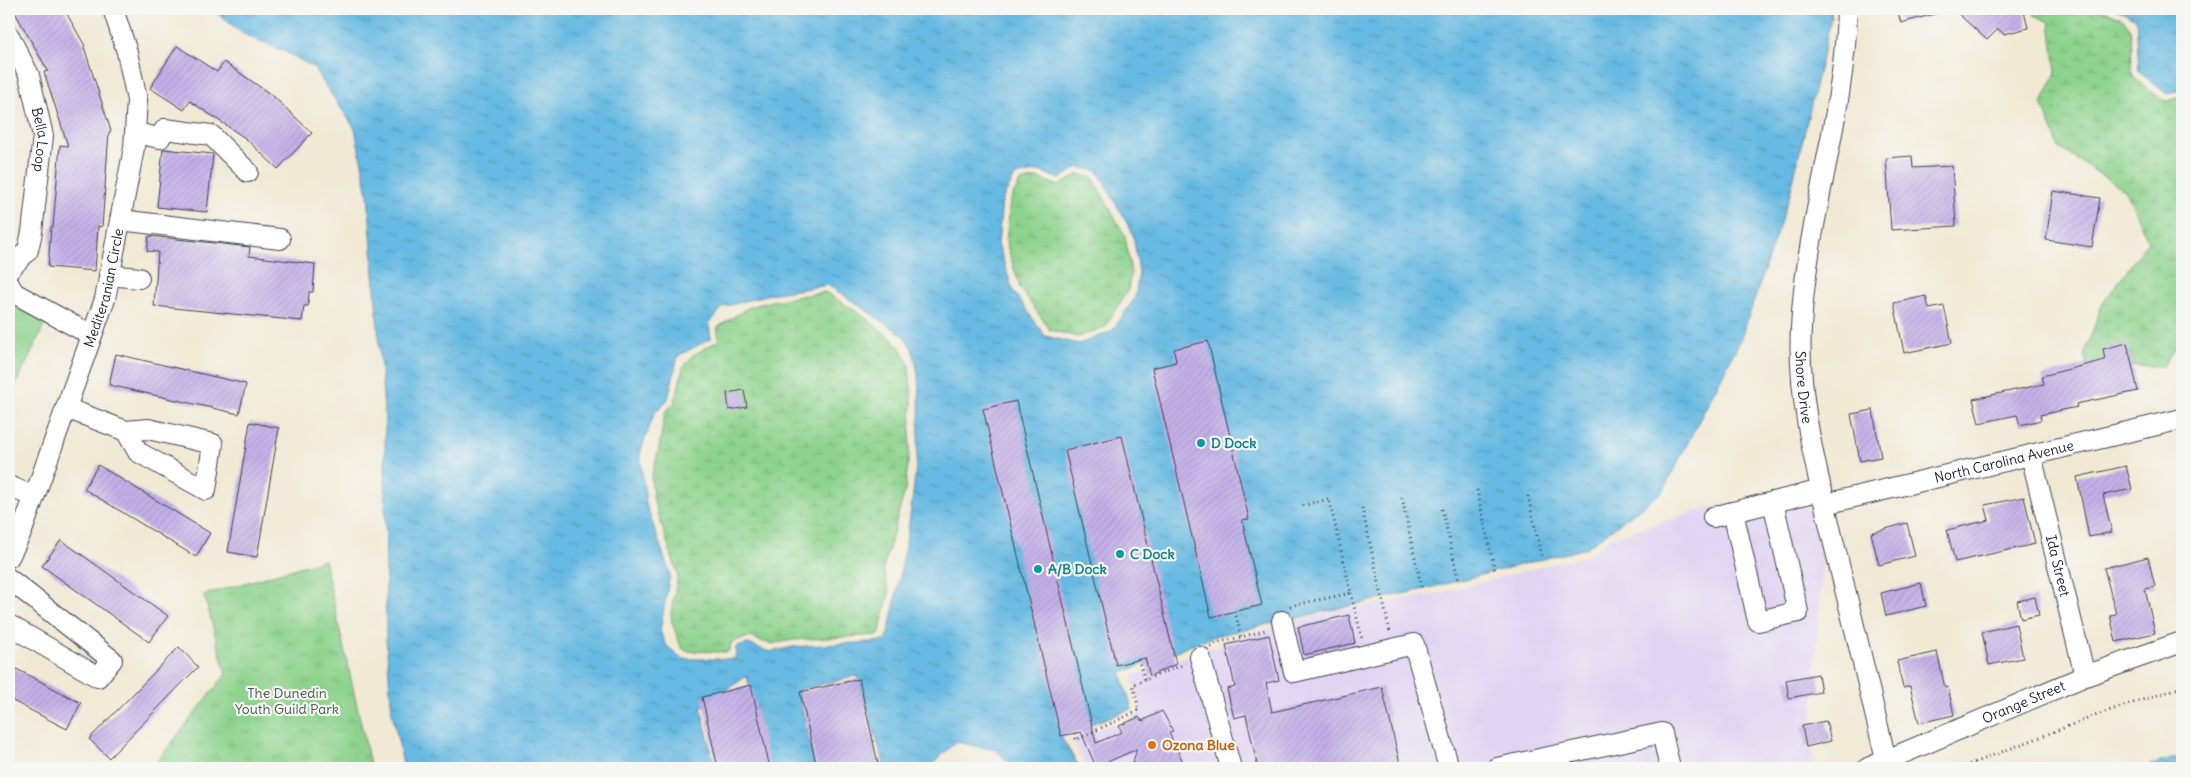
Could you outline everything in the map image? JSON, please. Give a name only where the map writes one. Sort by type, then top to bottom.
[{"type":"street","name":"Mediteranian Circle","points":[[9,556],[22,531],[105,299],[134,148],[137,100],[127,52],[113,9]]},
{"type":"street","name":"Shore Drive","points":[[1847,9],[1842,84],[1807,271],[1801,328],[1803,388],[1823,497],[1886,760]]},
{"type":"street","name":"Bella Loop","points":[[9,36],[29,75],[43,136],[32,232],[28,250],[9,270]]},
{"type":"street","points":[[135,133],[160,138],[165,129],[211,135],[248,172]]},
{"type":"street","points":[[120,220],[280,239]]},
{"type":"street","points":[[109,275],[139,278]]},
{"type":"street","points":[[9,284],[14,293],[91,335]]},
{"type":"street","points":[[66,408],[126,431]]},
{"type":"street","name":"North Carolina Avenue","points":[[1713,517],[1773,502],[1823,497],[2032,455],[2182,419]]},
{"type":"street","name":"Ida Street","points":[[2032,455],[2085,676]]},
{"type":"street","points":[[9,486],[34,497]]},
{"type":"street","points":[[1733,512],[1758,622],[1798,612],[1773,502]]},
{"type":"street","points":[[9,579],[112,660],[98,677],[9,625]]},
{"type":"street","points":[[1285,620],[1294,672],[1414,644],[1448,768]]},
{"type":"street","name":"Orange Street","points":[[1868,768],[2085,676],[2182,642]]},
{"type":"street","points":[[1200,657],[1231,768]]},
{"type":"street","points":[[1497,768],[1662,733],[1670,768]]},
{"type":"path","points":[[1477,490],[1495,571]]},
{"type":"path","points":[[1528,496],[1542,559]]},
{"type":"path","points":[[1402,498],[1422,590]]},
{"type":"path","points":[[1300,506],[1329,499],[1365,655]]},
{"type":"path","points":[[1362,508],[1394,648]]},
{"type":"path","points":[[1442,509],[1459,581]]},
{"type":"path","points":[[1235,611],[1241,637],[1269,630],[1285,620],[1351,593]]},
{"type":"path","points":[[1075,733],[1076,740],[1139,710],[1133,685],[1145,680]]},
{"type":"path","points":[[1960,768],[2105,712],[2182,687]]},
{"type":"shaded area","points":[[1812,486],[1823,538],[1811,746],[1815,768],[1240,768],[1207,648],[1222,647],[1221,642],[1305,618],[1351,608],[1431,595],[1588,555],[1611,538],[1696,511]]},
{"type":"shaded area","points":[[1189,655],[1221,768],[1089,768],[1071,739],[1112,724],[1113,727],[1141,712],[1132,676]]},
{"type":"green space","points":[[2037,9],[2089,9],[2115,15],[2125,21],[2130,30],[2132,73],[2134,78],[2166,101],[2182,97],[2182,339],[2163,366],[2087,365],[2084,355],[2102,305],[2148,241],[2126,191],[2059,148],[2042,103],[2056,72],[2050,22],[2034,15]]},
{"type":"green space","points":[[1079,174],[1093,178],[1125,236],[1131,273],[1128,290],[1105,327],[1078,337],[1050,330],[1020,288],[1006,242],[1010,201],[1020,182],[1038,178],[1059,186]]},
{"type":"green space","points":[[825,292],[859,313],[891,338],[903,351],[909,365],[912,403],[905,490],[883,569],[889,593],[879,635],[793,640],[770,644],[749,637],[732,642],[728,652],[686,651],[681,647],[672,622],[671,612],[678,575],[654,502],[651,477],[659,449],[665,412],[675,402],[683,368],[692,356],[716,342],[719,338],[717,328],[747,308],[771,301]]},
{"type":"green space","points":[[9,304],[46,322],[9,399]]},
{"type":"green space","name":"The Dunedin Youth Guild Park","points":[[324,560],[371,768],[152,768],[226,674],[204,595]]},
{"type":"water","points":[[212,9],[1830,9],[1831,18],[1790,194],[1741,339],[1663,491],[1586,548],[1434,587],[1215,636],[1121,673],[1132,709],[1060,735],[1080,768],[1015,768],[996,750],[956,742],[928,768],[873,768],[884,763],[857,676],[798,690],[815,768],[769,768],[747,676],[701,707],[715,768],[404,768],[392,713],[386,640],[385,424],[368,194],[355,129],[313,67],[284,51],[243,34]],"holes":[[[1078,167],[1098,171],[1133,234],[1139,272],[1135,298],[1112,331],[1079,344],[1045,336],[1013,291],[998,244],[1002,200],[1015,176],[1039,171],[1060,179]],[[828,285],[902,335],[906,339],[915,361],[919,395],[914,485],[900,577],[886,641],[793,647],[770,652],[748,644],[736,647],[735,659],[683,659],[667,646],[660,631],[670,574],[646,504],[640,453],[654,414],[668,399],[678,356],[711,338],[709,324],[723,307],[770,294]]]},
{"type":"water","points":[[2117,9],[2182,9],[2182,90],[2167,94],[2139,72],[2136,18]]},
{"type":"water","points":[[2182,756],[2182,768],[2139,768]]},
{"type":"building","points":[[13,9],[64,9],[85,46],[111,131],[109,132],[102,227],[98,226],[95,271],[48,267],[60,145],[68,146],[44,72],[48,71]]},
{"type":"building","points":[[1897,9],[1938,9],[1938,13],[1901,23]]},
{"type":"building","points":[[1953,9],[2020,9],[2024,12],[2028,28],[2004,34],[1998,29],[1987,40]]},
{"type":"building","points":[[177,46],[217,72],[224,62],[273,96],[312,133],[278,169],[245,138],[190,101],[184,110],[150,88]]},
{"type":"building","points":[[163,149],[213,154],[207,212],[157,207]]},
{"type":"building","points":[[1912,156],[1913,168],[1952,166],[1956,226],[1891,230],[1886,158]]},
{"type":"building","points":[[2053,191],[2100,198],[2092,247],[2046,240]]},
{"type":"building","points":[[149,236],[250,247],[249,256],[315,264],[313,292],[309,292],[308,306],[304,306],[302,321],[154,306],[158,252],[147,251]]},
{"type":"building","points":[[1926,296],[1929,309],[1944,306],[1952,343],[1904,353],[1894,303]]},
{"type":"building","name":"D Dock","points":[[1208,341],[1249,519],[1242,520],[1262,605],[1211,617],[1152,368],[1176,362],[1174,349]]},
{"type":"building","points":[[2127,343],[2138,391],[2076,404],[2077,407],[2040,415],[2041,420],[2020,425],[2017,415],[1979,423],[1973,399],[2044,384],[2042,376],[2105,360],[2103,349]]},
{"type":"building","points":[[116,354],[246,384],[239,414],[109,385]]},
{"type":"building","points":[[744,390],[747,407],[729,410],[727,393]]},
{"type":"building","name":"A/B Dock","points":[[1016,401],[1096,743],[1122,732],[1119,726],[1139,717],[1142,721],[1162,711],[1173,731],[1169,733],[1186,768],[1131,768],[1137,749],[1096,767],[1081,732],[1061,736],[983,409]]},
{"type":"building","points":[[1873,410],[1881,457],[1860,461],[1851,414]]},
{"type":"building","points":[[250,422],[279,428],[257,557],[228,552]]},
{"type":"building","name":"C Dock","points":[[1122,436],[1176,664],[1150,676],[1145,658],[1116,665],[1065,450]]},
{"type":"building","points":[[98,465],[210,533],[196,557],[84,489]]},
{"type":"building","points":[[2126,466],[2132,489],[2103,495],[2112,532],[2089,537],[2077,477]]},
{"type":"building","points":[[2024,497],[2035,544],[1955,562],[1947,530],[1989,520],[1985,505]]},
{"type":"building","points":[[1907,523],[1915,556],[1879,565],[1871,533]]},
{"type":"building","points":[[61,540],[168,616],[149,642],[42,566]]},
{"type":"building","points":[[2148,557],[2155,587],[2145,589],[2155,633],[2116,642],[2110,615],[2116,614],[2104,568]]},
{"type":"building","points":[[1921,583],[1926,606],[1886,616],[1881,593]]},
{"type":"building","points":[[2035,597],[2039,615],[2021,619],[2017,601]]},
{"type":"building","points":[[1349,615],[1355,643],[1304,655],[1298,627]]},
{"type":"building","points":[[2016,624],[2023,658],[1989,665],[1982,632]]},
{"type":"building","points":[[1269,635],[1279,680],[1266,683],[1272,712],[1382,687],[1401,768],[1258,768],[1246,715],[1234,718],[1227,689],[1235,687],[1226,645]]},
{"type":"building","points":[[179,647],[198,667],[109,758],[89,739]]},
{"type":"building","points":[[1937,652],[1945,688],[1948,687],[1954,715],[1919,723],[1910,686],[1903,688],[1897,661]]},
{"type":"building","points":[[9,665],[81,703],[67,729],[9,699]]},
{"type":"building","points":[[1818,674],[1821,692],[1789,698],[1786,680]]},
{"type":"building","points":[[859,679],[879,768],[817,768],[800,692]]},
{"type":"building","points":[[751,685],[770,768],[718,768],[702,697]]},
{"type":"building","points":[[1826,721],[1831,741],[1806,747],[1802,726]]},
{"type":"place","name":"D Dock","points":[[1201,443]]},
{"type":"place","name":"C Dock","points":[[1120,554]]},
{"type":"place","name":"A/B Dock","points":[[1038,569]]},
{"type":"place","name":"Ozona Blue","points":[[1152,745]]}]
